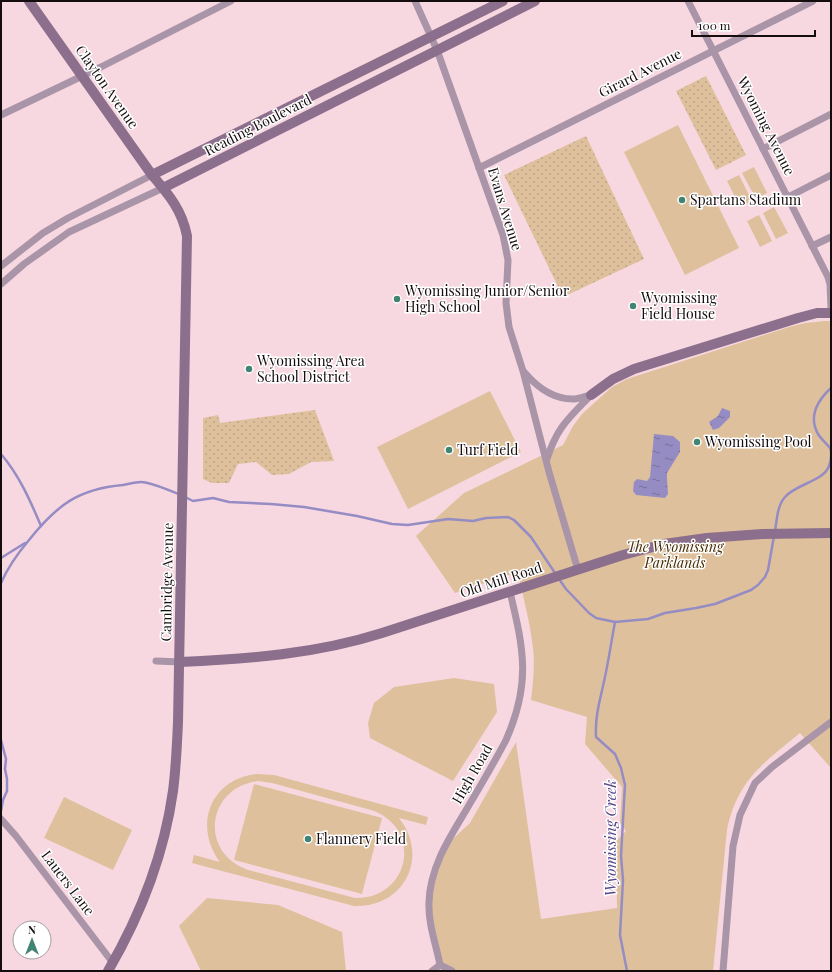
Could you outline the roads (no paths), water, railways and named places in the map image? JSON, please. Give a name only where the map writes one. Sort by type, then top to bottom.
[{"type":"street","name":"Clayton Avenue","points":[[29,1],[81,76],[163,188]]},
{"type":"street","points":[[1,115],[231,1]]},
{"type":"street","name":"Evans Avenue","points":[[415,1],[437,50],[503,235],[508,268],[506,295],[507,316],[512,340],[523,371],[578,570]]},
{"type":"street","name":"Reading Boulevard","points":[[1,266],[42,233],[68,218],[503,1]]},
{"type":"street","name":"Reading Boulevard","points":[[1,284],[24,264],[69,232],[163,188],[535,1]]},
{"type":"street","name":"Wyoming Avenue","points":[[688,1],[828,277],[830,284],[831,308]]},
{"type":"street","name":"Girard Avenue","points":[[479,168],[813,1]]},
{"type":"street","points":[[763,149],[831,114]]},
{"type":"street","points":[[788,197],[831,175]]},
{"type":"street","name":"Cambridge Avenue","points":[[111,967],[132,927],[146,894],[164,834],[176,762],[180,662],[187,236],[179,211],[163,188]]},
{"type":"street","points":[[812,246],[831,237]]},
{"type":"street","points":[[547,459],[554,439],[562,425],[591,395],[613,378],[634,369],[817,312],[831,313]]},
{"type":"street","points":[[523,371],[536,386],[552,395],[572,399],[591,395]]},
{"type":"street","name":"Old Mill Road","points":[[180,662],[255,658],[289,654],[332,647],[369,638],[630,553],[664,544],[706,538],[766,534],[788,535],[831,533]]},
{"type":"street","name":"High Road","points":[[440,965],[431,930],[429,913],[430,892],[436,866],[444,847],[506,740],[513,723],[521,695],[523,656],[520,633],[510,592]]},
{"type":"street","points":[[156,661],[180,662]]},
{"type":"street","points":[[722,971],[733,846],[740,816],[755,783],[772,767],[831,722]]},
{"type":"street","name":"Lauers Lane","points":[[1,819],[16,836],[111,967]]},
{"type":"street","points":[[432,971],[440,965],[452,971]]},
{"type":"water","points":[[722,408],[730,411],[730,417],[719,428],[713,430],[709,422],[718,416]]},
{"type":"water","points":[[654,434],[673,436],[680,442],[680,452],[667,473],[668,494],[665,498],[636,495],[633,491],[634,482],[637,479],[647,481],[650,477]]},
{"type":"waterway","name":"Wyomissing Creek","points":[[775,531],[779,509],[785,497],[796,489],[822,475],[829,466],[831,450],[818,434],[815,427],[814,415],[822,398],[831,388]]},
{"type":"waterway","points":[[1,454],[19,479],[41,526]]},
{"type":"waterway","points":[[1,583],[14,560],[39,528],[59,508],[81,495],[93,490],[136,482],[145,482],[179,494]]},
{"type":"waterway","points":[[185,497],[193,501],[213,498],[229,502],[304,507],[357,516],[392,524],[408,525],[448,519],[473,521],[486,518],[508,517],[514,520],[531,537],[555,573]]},
{"type":"waterway","name":"Wyomissing Creek","points":[[559,579],[566,589],[589,613],[596,618],[615,622],[648,619],[665,613],[715,604],[751,590],[765,577],[768,570],[774,536]]},
{"type":"waterway","points":[[1,558],[25,543]]},
{"type":"waterway","name":"Wyomissing Creek","points":[[615,622],[598,711],[596,737],[615,754],[621,768],[625,785],[621,856],[623,880],[620,935],[627,971]]},
{"type":"waterway","points":[[1,740],[6,759],[5,769],[7,779],[7,791],[3,800],[1,811]]},
{"type":"place","name":"Spartans Stadium","points":[[682,200]]},
{"type":"place","name":"Wyomissing Junior/Senior High School","points":[[397,299]]},
{"type":"place","name":"Wyomissing Field House","points":[[633,306]]},
{"type":"place","name":"Wyomissing Area School District","points":[[249,369]]},
{"type":"place","name":"Wyomissing Pool","points":[[697,442]]},
{"type":"place","name":"Turf Field","points":[[449,450]]},
{"type":"place","name":"Flannery Field","points":[[308,839]]},
{"type":"park label","name":"The Wyomissing Parklands","points":[[675,556]]}]
